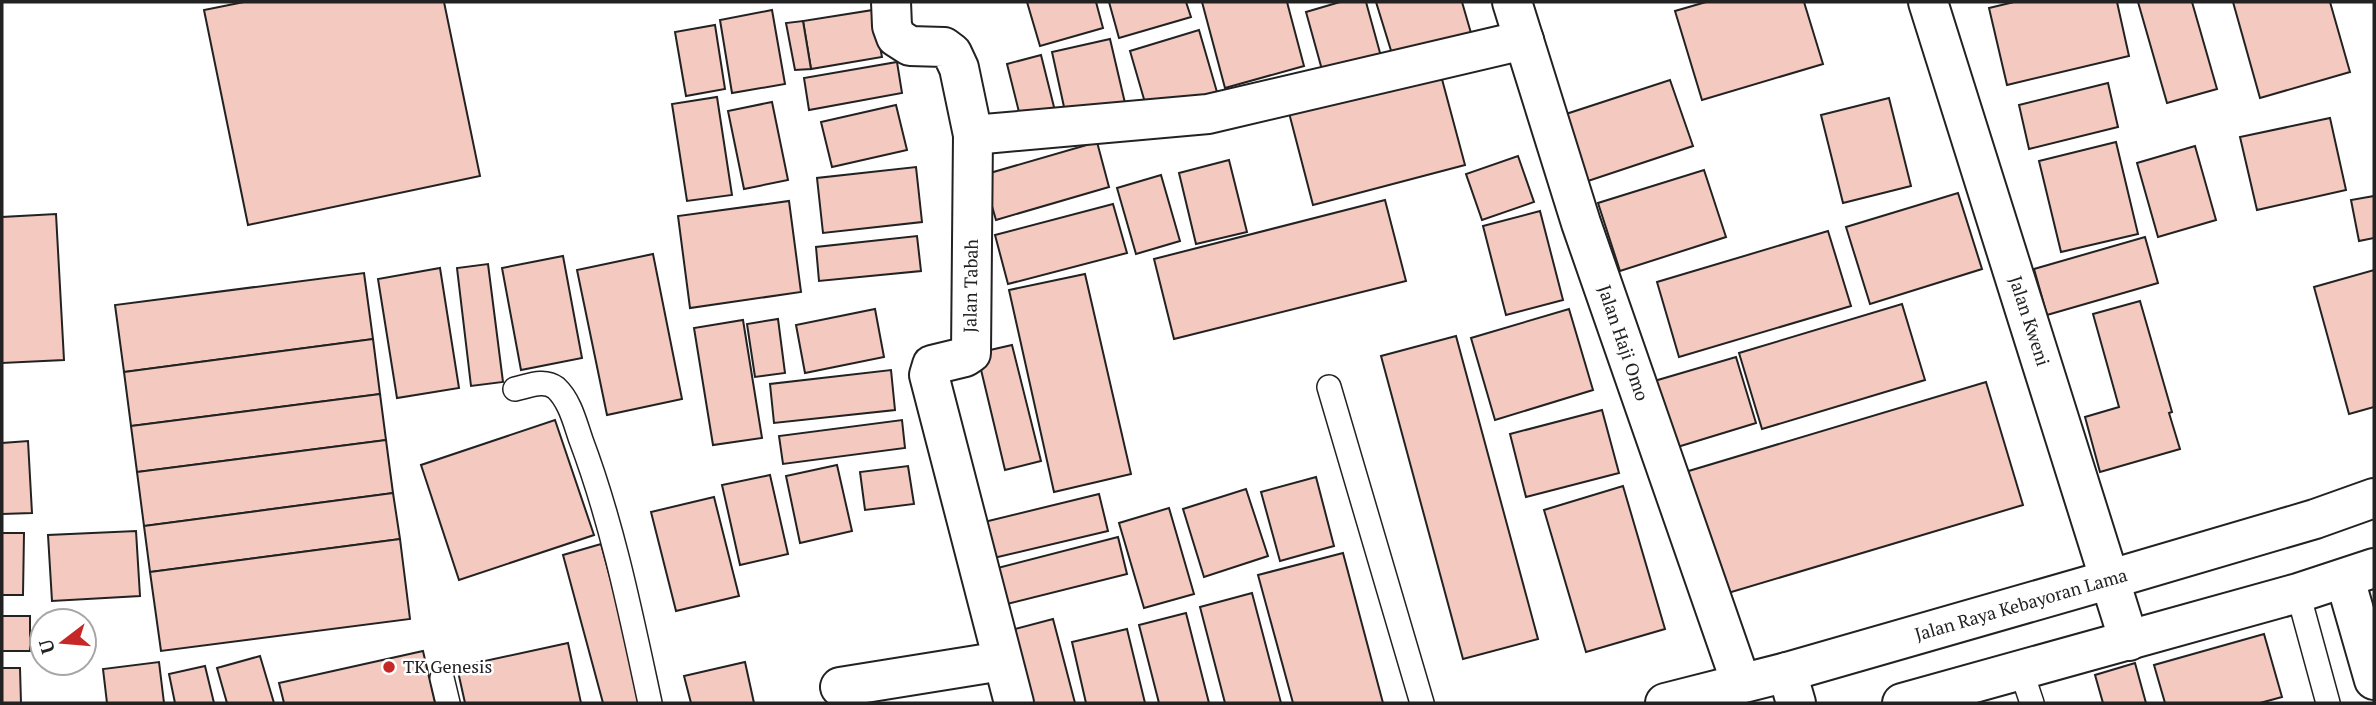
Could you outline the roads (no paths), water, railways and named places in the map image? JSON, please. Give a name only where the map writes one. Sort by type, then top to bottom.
[{"type":"street","name":"Jalan Tabah","points":[[891,2],[892,26],[896,37],[910,46],[944,47],[952,53],[959,68],[973,135],[971,353],[965,358],[932,365],[929,374],[1014,703]]},
{"type":"street","name":"Jalan Haji Omo","points":[[1512,2],[1581,223],[1741,683]]},
{"type":"street","name":"Jalan Kweni","points":[[1928,2],[2129,640]]},
{"type":"street","points":[[973,135],[1208,114],[1524,40]]},
{"type":"street","name":"Jalan Raya Kebayoran Lama","points":[[1665,703],[1741,683],[1792,688],[2111,579],[2315,519],[2374,498]]},
{"type":"street","points":[[1902,703],[2027,687],[2129,640],[2359,574],[2374,680]]},
{"type":"street","points":[[840,687],[1002,661]]},
{"type":"lane","points":[[515,389],[543,382],[554,386],[569,407],[592,470],[621,572],[650,703]]},
{"type":"lane","points":[[1329,387],[1422,703]]},
{"type":"lane","points":[[2298,593],[2328,703]]},
{"type":"lane","points":[[442,678],[448,703]]},
{"type":"place","name":"TK Genesis","points":[[389,667]]}]
